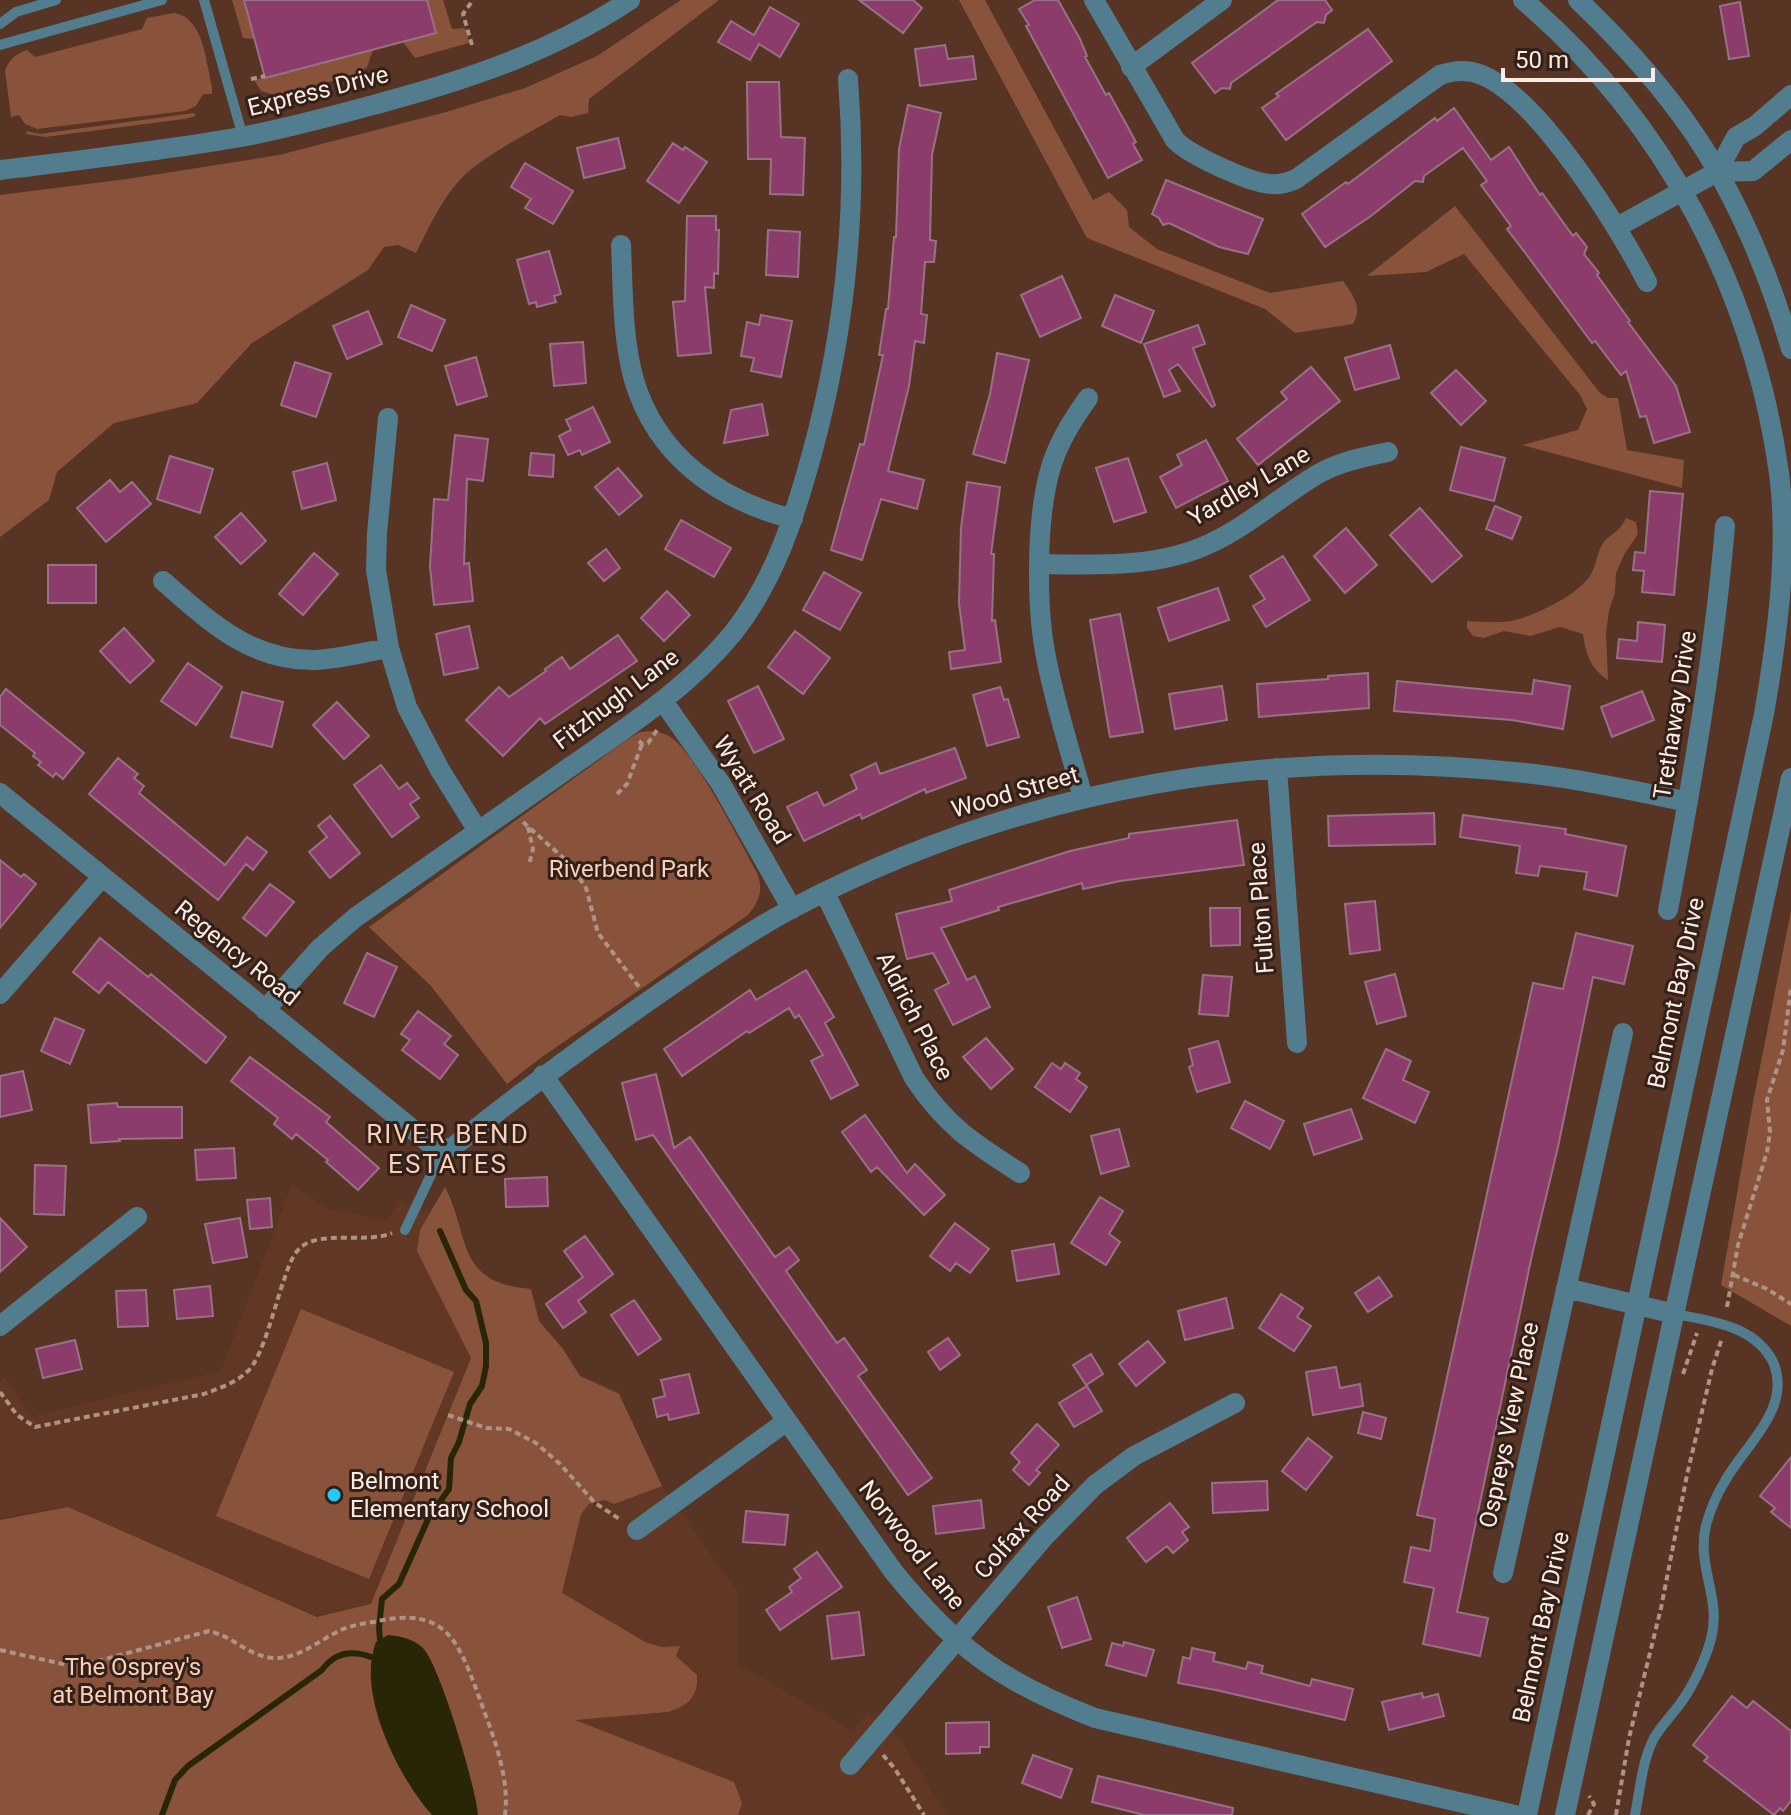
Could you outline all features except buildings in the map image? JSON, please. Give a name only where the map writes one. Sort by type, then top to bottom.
[{"type":"street","name":"Express Drive","points":[[0,170],[122,156],[243,137],[312,122],[451,84],[509,63],[566,37],[630,0]]},
{"type":"street","points":[[1094,0],[1167,131],[1182,148],[1272,184],[1284,184],[1309,171],[1440,75],[1463,71],[1485,76],[1505,89],[1543,126],[1617,227],[1647,282]]},
{"type":"street","points":[[1131,67],[1222,0]]},
{"type":"street","points":[[1523,0],[1571,45],[1617,96],[1684,189]]},
{"type":"street","points":[[1578,0],[1620,42],[1678,112],[1717,172],[1765,273],[1791,349]]},
{"type":"street","name":"Fitzhugh Lane","points":[[265,1010],[293,976],[339,931],[663,701],[710,658],[746,614],[775,563],[793,519],[818,434],[837,338],[847,255],[852,172],[848,79]]},
{"type":"street","points":[[1717,172],[1736,137],[1755,126],[1791,95]]},
{"type":"street","points":[[1617,227],[1717,172],[1753,171],[1791,140]]},
{"type":"street","name":"Belmont Bay Drive","points":[[1527,1815],[1772,666],[1780,599],[1785,474],[1752,348],[1725,271],[1684,189]]},
{"type":"street","points":[[621,245],[630,360],[641,401],[655,427],[682,462],[708,484],[738,501],[793,519]]},
{"type":"street","points":[[1083,798],[1046,660],[1040,564],[1049,473],[1065,434],[1088,398]]},
{"type":"street","points":[[388,418],[376,570],[389,648],[407,707],[440,770],[478,831]]},
{"type":"street","name":"Yardley Lane","points":[[1040,564],[1112,565],[1161,558],[1208,544],[1317,475],[1357,458],[1388,452]]},
{"type":"street","name":"Trethaway Drive","points":[[1668,910],[1717,622],[1725,526]]},
{"type":"street","points":[[163,581],[201,614],[256,651],[284,658],[313,660],[389,648]]},
{"type":"street","name":"Wyatt Road","points":[[663,701],[721,784],[792,909]]},
{"type":"street","name":"Wood Street","points":[[443,1149],[453,1147],[543,1075],[649,1000],[715,955],[792,909],[944,840],[989,824],[1083,798],[1187,777],[1277,768],[1380,765],[1476,768],[1545,776],[1688,802]]},
{"type":"street","name":"Fulton Place","points":[[1277,768],[1297,1043]]},
{"type":"street","points":[[1565,1815],[1791,778]]},
{"type":"street","name":"Regency Road","points":[[0,793],[433,1146],[443,1149]]},
{"type":"street","points":[[0,994],[102,877]]},
{"type":"street","name":"Aldrich Place","points":[[825,893],[914,1078],[932,1105],[969,1141],[1020,1173]]},
{"type":"street","name":"Ospreys View Place","points":[[1503,1573],[1623,1033]]},
{"type":"street","name":"Norwood Lane","points":[[543,1075],[893,1571],[956,1641],[1011,1681],[1048,1700],[1095,1718],[1466,1810],[1515,1815]]},
{"type":"street","points":[[0,1326],[137,1217]]},
{"type":"street","points":[[1566,1288],[1675,1314]]},
{"type":"street","name":"Colfax Road","points":[[850,1765],[1045,1536],[1095,1485],[1134,1456],[1235,1403]]},
{"type":"street","points":[[637,1530],[787,1421]]},
{"type":"lane","points":[[0,24],[16,12],[56,0]]},
{"type":"lane","points":[[0,45],[162,0]]},
{"type":"lane","points":[[190,0],[206,5],[243,137]]},
{"type":"lane","points":[[406,1227],[443,1149]]},
{"type":"lane","points":[[1635,1815],[1653,1741],[1681,1703],[1699,1671],[1711,1639],[1716,1611],[1704,1560],[1706,1525],[1726,1480],[1771,1414],[1780,1387],[1772,1359],[1751,1337],[1718,1322],[1675,1314]]},
{"type":"path","points":[[472,45],[463,14],[473,0]]},
{"type":"path","points":[[251,79],[265,76]]},
{"type":"path","points":[[617,794],[627,784],[642,744]]},
{"type":"path","points":[[508,811],[562,854],[574,869],[590,898],[594,927],[649,1000]]},
{"type":"path","points":[[527,825],[533,849],[529,865]]},
{"type":"path","points":[[1727,1307],[1738,1245],[1767,1152],[1770,1132],[1767,1100],[1783,1050],[1791,987]]},
{"type":"path","points":[[0,1392],[17,1415],[35,1427],[220,1388],[237,1380],[254,1363],[291,1262],[303,1246],[323,1240],[385,1236],[406,1227]]},
{"type":"path","points":[[1734,1275],[1767,1289],[1791,1304]]},
{"type":"path","points":[[1616,1815],[1629,1738],[1661,1608],[1687,1475],[1712,1369],[1724,1333]]},
{"type":"path","points":[[448,1415],[486,1428],[509,1429],[536,1443],[595,1503],[637,1530]]},
{"type":"path","points":[[0,1650],[76,1667],[209,1631],[259,1656],[279,1658],[309,1648],[339,1630],[394,1618],[421,1618],[446,1631],[462,1654],[495,1742],[506,1799],[505,1815]]},
{"type":"path","points":[[868,1743],[895,1769],[924,1815]]},
{"type":"shaded area","name":"Belmont Elementary School","points":[[292,1184],[327,1209],[388,1220],[399,1200],[434,1217],[513,1349],[618,1391],[662,1486],[738,1592],[738,1664],[853,1731],[867,1713],[899,1737],[947,1815],[533,1815],[410,1594],[318,1617],[68,1507],[0,1520],[0,1381],[5,1377],[32,1416],[221,1371]]},
{"type":"shaded area","points":[[388,1635],[415,1642],[430,1659],[456,1728],[478,1815],[432,1815],[394,1757],[376,1709],[372,1685],[371,1663],[376,1642]]},
{"type":"green space","points":[[232,0],[244,0],[255,39],[243,38]]},
{"type":"green space","points":[[427,0],[443,0],[452,29],[465,28],[469,43],[415,58],[403,42],[436,33]]},
{"type":"green space","points":[[681,0],[719,0],[589,99],[588,113],[571,117],[560,115],[506,146],[466,174],[445,199],[416,253],[398,245],[384,247],[368,270],[252,343],[197,403],[114,423],[57,472],[49,500],[0,537],[0,195],[279,155],[446,112],[525,88],[597,56]]},
{"type":"green space","points":[[959,0],[985,0],[1093,200],[1109,192],[1127,210],[1129,227],[1157,249],[1270,293],[1343,281],[1357,306],[1353,324],[1295,333],[1265,309],[1087,238]]},
{"type":"green space","points":[[174,13],[192,23],[205,54],[212,94],[203,94],[196,106],[185,111],[37,129],[25,124],[19,115],[11,117],[5,71],[16,55],[27,50],[35,57],[142,29],[147,18]]},
{"type":"green space","points":[[373,50],[367,67],[357,74],[278,96],[261,91],[254,80]]},
{"type":"green space","points":[[194,113],[196,116],[184,119],[45,137],[26,134],[27,131],[39,134]]},
{"type":"green space","points":[[1455,206],[1600,393],[1608,398],[1618,398],[1627,450],[1684,460],[1682,488],[1522,445],[1578,430],[1587,409],[1580,395],[1464,254],[1426,272],[1367,276]]},
{"type":"green space","points":[[1626,518],[1636,522],[1638,534],[1616,573],[1606,633],[1608,680],[1590,660],[1583,634],[1560,627],[1530,636],[1504,631],[1484,638],[1473,636],[1467,628],[1467,621],[1520,619],[1567,597],[1585,582],[1593,571],[1602,545]]},
{"type":"green space","name":"Riverbend Park","points":[[640,732],[667,735],[691,759],[757,873],[760,885],[758,900],[748,915],[507,1084],[431,986],[369,927],[628,739]]},
{"type":"green space","points":[[1791,911],[1791,1326],[1721,1285]]},
{"type":"green space","name":"The Osprey's at Belmont Bay","points":[[445,1187],[469,1255],[477,1268],[489,1278],[507,1285],[531,1289],[539,1321],[563,1349],[580,1376],[619,1394],[662,1486],[614,1504],[605,1500],[589,1504],[581,1514],[562,1593],[647,1643],[662,1647],[680,1646],[676,1656],[697,1675],[694,1695],[687,1703],[668,1712],[575,1720],[734,1782],[742,1803],[738,1815],[0,1815],[0,1520],[68,1507],[317,1617],[371,1604],[471,1358],[417,1251],[420,1230]]},
{"type":"green space","points":[[301,1309],[454,1372],[369,1579],[216,1516]]},
{"type":"waterway","points":[[380,1639],[382,1599],[399,1584],[429,1517],[449,1489],[451,1458],[470,1404],[482,1386],[486,1366],[486,1343],[476,1301],[466,1290],[440,1231]]},
{"type":"waterway","points":[[162,1815],[175,1780],[188,1766],[322,1670],[332,1659],[351,1653],[371,1657]]},
{"type":"place","name":"Belmont Elementary School","points":[[334,1495]]},
{"type":"district","name":"RIVER BEND ESTATES","points":[[448,1149]]}]
